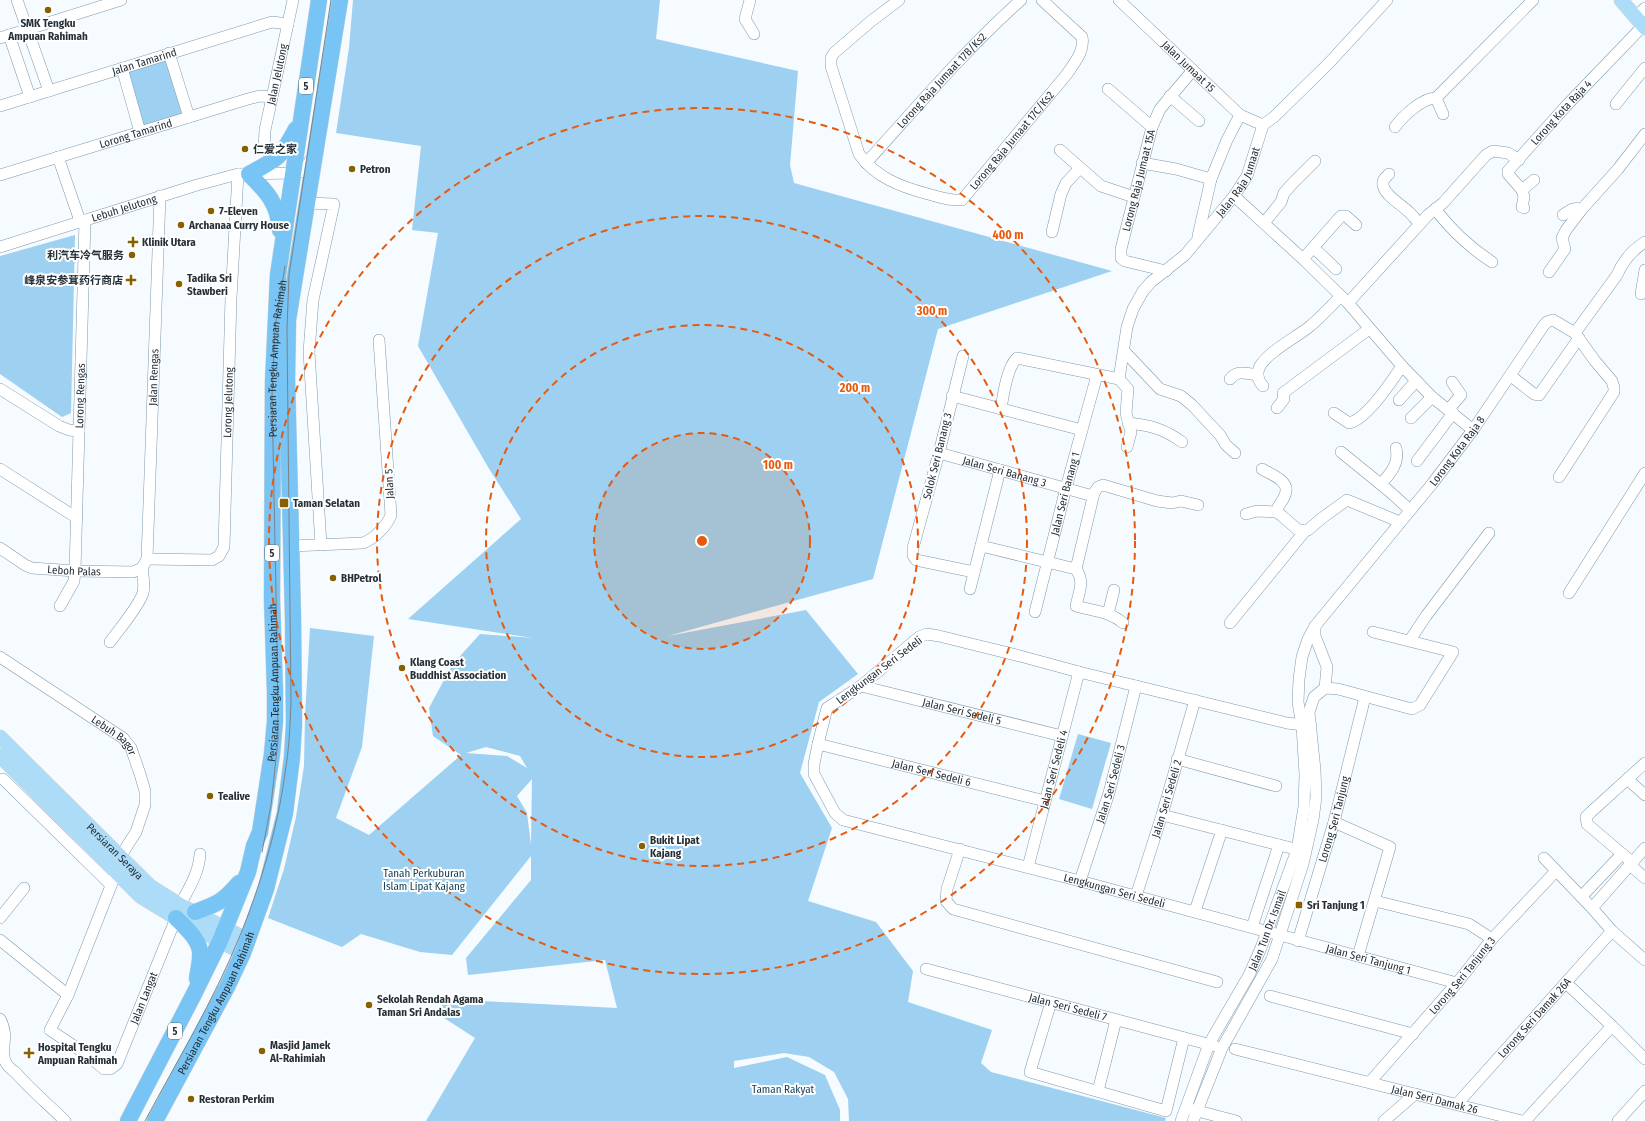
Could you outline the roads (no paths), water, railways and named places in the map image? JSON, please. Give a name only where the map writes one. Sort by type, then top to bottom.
[{"type":"highway","name":"Persiaran Tengku Ampuan Rahimah","points":[[128,1121],[194,994],[222,934],[248,872],[254,846],[260,832],[272,754],[275,721],[272,599],[273,382],[278,275],[319,0]]},
{"type":"highway","name":"Persiaran Tengku Ampuan Rahimah","points":[[156,1121],[223,994],[245,947],[266,889],[285,813],[292,757],[294,681],[288,394],[288,320],[340,0]]},
{"type":"highway","points":[[278,275],[280,235],[279,216],[268,195],[244,174],[272,162],[282,154],[301,118]]},
{"type":"highway","points":[[195,912],[213,905],[227,897],[248,872]]},
{"type":"highway","points":[[178,912],[200,951],[194,994]]},
{"type":"main road","points":[[1621,0],[1642,20]]},
{"type":"main road","name":"Persiaran Seraya","points":[[0,737],[69,816],[114,879],[140,896],[178,912],[245,947]]},
{"type":"main road","name":"Persiaran Seraya","points":[[3,760],[18,775],[120,857],[178,912],[195,912],[222,934]]},
{"type":"street","points":[[17,0],[48,91]]},
{"type":"street","points":[[30,97],[4,36],[121,0]]},
{"type":"street","name":"Jalan Jelutong","points":[[264,148],[265,130],[293,0]]},
{"type":"street","points":[[750,0],[745,19],[754,34]]},
{"type":"street","points":[[866,163],[859,154],[831,66],[831,58],[834,53],[870,22],[899,0]]},
{"type":"street","name":"Lorong Raja Jumaat 17B/Ks2","points":[[866,163],[1004,15],[1021,0]]},
{"type":"street","name":"Lorong Raja Jumaat 17C/Ks2","points":[[866,163],[889,180],[908,189],[948,200],[962,200],[1067,74],[1084,44],[1082,37],[1042,0]]},
{"type":"street","name":"Jalan Jumaat 15","points":[[1119,0],[1240,115],[1263,125]]},
{"type":"street","points":[[1263,125],[1274,117],[1340,52],[1387,0]]},
{"type":"street","points":[[1395,127],[1402,118],[1425,100],[1436,98],[1533,0]]},
{"type":"street","name":"Lorong Kota Raja 4","points":[[1522,190],[1508,174],[1508,171],[1642,20]]},
{"type":"street","name":"Jalan Tamarind","points":[[0,106],[272,22],[288,24]]},
{"type":"street","points":[[170,53],[189,117]]},
{"type":"street","points":[[122,68],[140,132]]},
{"type":"street","points":[[1616,104],[1645,68]]},
{"type":"street","name":"Lorong Raja Jumaat 15A","points":[[1166,271],[1125,261],[1121,258],[1121,249],[1152,127],[1160,109],[1193,70]]},
{"type":"street","points":[[1108,89],[1152,127]]},
{"type":"street","points":[[1170,96],[1199,121]]},
{"type":"street","name":"Lorong Tamarind","points":[[0,175],[254,97],[272,97]]},
{"type":"street","points":[[1436,98],[1443,114]]},
{"type":"street","name":"Jalan Raja Jumaat","points":[[1198,238],[1211,179],[1227,140],[1240,115]]},
{"type":"street","name":"Jalan Raja Jumaat","points":[[1119,380],[1128,327],[1138,299],[1151,282],[1185,255],[1234,196],[1247,176],[1263,125]]},
{"type":"street","points":[[1549,272],[1565,249],[1562,238],[1566,230],[1618,169],[1645,134]]},
{"type":"street","points":[[316,150],[304,171],[293,177],[301,184],[307,200],[334,204],[313,300],[309,352],[321,545]]},
{"type":"street","points":[[1060,150],[1101,186],[1134,197]]},
{"type":"street","points":[[1263,386],[1258,380],[1258,375],[1259,367],[1265,360],[1344,300],[1463,182],[1486,155],[1493,151],[1508,153],[1519,160]]},
{"type":"street","points":[[58,157],[82,220]]},
{"type":"street","points":[[1264,218],[1292,184],[1315,161]]},
{"type":"street","points":[[1142,163],[1176,169],[1211,179]]},
{"type":"street","points":[[1052,232],[1061,194],[1066,183],[1080,168]]},
{"type":"street","name":"Lebuh Jelutong","points":[[0,246],[160,196],[244,174],[293,177]]},
{"type":"street","name":"Lorong Jelutong","points":[[144,564],[212,560],[220,556],[224,547],[231,298],[244,174]]},
{"type":"street","points":[[1389,174],[1384,179],[1384,188],[1389,195],[1410,213],[1420,224]]},
{"type":"street","points":[[1524,208],[1522,207],[1524,197],[1522,190],[1534,180]]},
{"type":"street","name":"Jalan Rengas","points":[[110,642],[141,596],[144,582],[160,196]]},
{"type":"street","points":[[1234,196],[1308,253],[1336,269]]},
{"type":"street","points":[[1563,215],[1576,208],[1582,210]]},
{"type":"street","points":[[1435,209],[1463,241],[1474,251],[1492,262]]},
{"type":"street","points":[[1308,253],[1341,216],[1346,216],[1356,225]]},
{"type":"street","name":"Lorong Rengas","points":[[60,606],[74,581],[75,571],[79,431],[82,220]]},
{"type":"street","points":[[1511,376],[1534,394],[1539,395],[1630,254],[1645,242]]},
{"type":"street","points":[[1308,253],[1344,300],[1402,366],[1432,397],[1473,430]]},
{"type":"street","points":[[1641,294],[1645,270]]},
{"type":"street","name":"Lorong Kota Raja 8","points":[[1307,726],[1298,702],[1299,679],[1304,652],[1308,639],[1315,626],[1473,430],[1547,322],[1553,320],[1577,336],[1612,381],[1614,388],[1614,392],[1599,417],[1559,478]]},
{"type":"street","points":[[1277,408],[1284,399],[1283,393],[1369,329]]},
{"type":"street","name":"Jalan 5","points":[[291,546],[358,544],[368,541],[389,520],[391,515],[379,340]]},
{"type":"street","points":[[1124,351],[1160,390],[1181,396],[1192,405],[1220,435],[1226,445],[1235,453]]},
{"type":"street","name":"Solok Seri Banang 3","points":[[963,356],[939,453],[913,548],[913,555],[916,560],[974,572]]},
{"type":"street","points":[[1001,409],[1013,361],[1017,358],[1119,380],[1128,389],[1126,413],[1131,432],[1127,447]]},
{"type":"street","points":[[1334,413],[1349,423],[1356,422],[1376,401],[1402,366]]},
{"type":"street","points":[[1230,379],[1233,375],[1240,372],[1258,375]]},
{"type":"street","name":"Jalan Seri Banang 1","points":[[1035,612],[1066,488],[1097,375]]},
{"type":"street","points":[[1399,400],[1416,381]]},
{"type":"street","points":[[1417,461],[1462,395],[1452,382]]},
{"type":"street","points":[[0,389],[59,426],[69,430],[79,431]]},
{"type":"street","points":[[952,396],[1082,430]]},
{"type":"street","points":[[1412,418],[1432,397]]},
{"type":"street","points":[[1128,423],[1150,426],[1168,433],[1182,442]]},
{"type":"street","points":[[1381,484],[1390,475],[1395,465],[1397,454],[1396,448]]},
{"type":"street","points":[[1341,452],[1381,484],[1410,510]]},
{"type":"street","name":"Jalan Seri Banang 3","points":[[939,453],[1094,496]]},
{"type":"street","points":[[1262,469],[1284,482],[1286,487],[1286,495],[1279,504],[1277,512]]},
{"type":"street","points":[[0,470],[77,518]]},
{"type":"street","points":[[970,588],[1000,470]]},
{"type":"street","points":[[1569,593],[1645,473]]},
{"type":"street","points":[[1076,569],[1094,496],[1098,487],[1103,485],[1157,501],[1172,503],[1181,501],[1198,505]]},
{"type":"street","points":[[1230,623],[1305,531],[1347,500],[1400,522]]},
{"type":"street","points":[[1246,514],[1258,511],[1277,512],[1297,530],[1305,531]]},
{"type":"street","points":[[1410,640],[1426,616],[1489,533]]},
{"type":"street","points":[[981,546],[1076,569],[1081,576],[1082,582],[1076,606],[1108,614],[1116,617],[1123,623]]},
{"type":"street","name":"Leboh Palas","points":[[0,548],[32,568],[75,571],[133,572],[144,564]]},
{"type":"street","points":[[1108,614],[1114,590]]},
{"type":"street","points":[[1307,726],[1310,704],[1325,688],[1326,667],[1315,636],[1315,626]]},
{"type":"street","points":[[1325,688],[1338,689],[1412,709],[1420,706],[1453,652],[1410,640],[1373,632]]},
{"type":"street","name":"Lengkungan Seri Sedeli","points":[[1279,935],[1195,911],[843,820],[835,814],[814,774],[814,764],[827,708],[861,686],[919,637],[927,634],[999,650],[1079,672],[1307,726]]},
{"type":"street","name":"Lebuh Bagor","points":[[0,657],[123,738],[131,748],[145,791],[145,805],[136,832],[120,857]]},
{"type":"street","name":"Jalan Seri Sedeli 4","points":[[1028,867],[1079,672]]},
{"type":"street","name":"Jalan Seri Sedeli 5","points":[[861,686],[1062,736]]},
{"type":"street","name":"Jalan Seri Sedeli 3","points":[[1080,881],[1109,793],[1136,686]]},
{"type":"street","name":"Lorong Seri Tanjung","points":[[1298,941],[1334,822],[1365,697]]},
{"type":"street","name":"Jalan Seri Sedeli 2","points":[[1136,896],[1162,815],[1195,700]]},
{"type":"street","name":"Jalan Tun Dr. Ismail","points":[[1192,1113],[1209,1044],[1249,975],[1302,851],[1313,820],[1316,797],[1316,770],[1307,726]]},
{"type":"street","name":"Jalan Seri Sedeli 6","points":[[818,744],[1045,801]]},
{"type":"street","points":[[1177,759],[1276,786]]},
{"type":"street","points":[[3,760],[2,781],[18,775]]},
{"type":"street","points":[[1645,763],[1586,817],[1587,824],[1622,854],[1645,878]]},
{"type":"street","points":[[1628,779],[1645,795]]},
{"type":"street","name":"Persiaran Seraya","points":[[2,781],[114,879]]},
{"type":"street","points":[[1162,815],[1302,851]]},
{"type":"street","points":[[1334,822],[1390,847],[1358,956]]},
{"type":"street","points":[[1195,911],[1222,830]]},
{"type":"street","points":[[1252,927],[1279,845]]},
{"type":"street","points":[[1592,908],[1645,848]]},
{"type":"street","points":[[960,850],[947,889],[946,901],[953,909],[1216,982]]},
{"type":"street","name":"Jalan Tun Dr. Ismail","points":[[1182,1121],[1192,1113],[1222,1048],[1269,964],[1279,935],[1302,851]]},
{"type":"street","name":"Jalan Langat","points":[[68,994],[50,1030],[86,1054],[104,1070],[110,1069],[117,1064],[178,912],[193,880],[199,863],[200,854]]},
{"type":"street","points":[[1582,896],[1622,854]]},
{"type":"street","points":[[1544,858],[1582,896],[1612,931],[1645,960]]},
{"type":"street","name":"Lorong Seri Tanjung 3","points":[[1370,1082],[1457,983],[1492,939],[1556,871]]},
{"type":"street","points":[[0,940],[68,994],[114,879]]},
{"type":"street","points":[[0,918],[24,888]]},
{"type":"street","points":[[1375,901],[1469,924],[1492,939]]},
{"type":"street","name":"Lorong Seri Damak 26A","points":[[1457,1104],[1612,931]]},
{"type":"street","name":"Jalan Seri Tanjung 1","points":[[1279,935],[1457,983]]},
{"type":"street","name":"Jalan Seri Sedeli 7","points":[[926,969],[1222,1048]]},
{"type":"street","points":[[1566,983],[1645,1058]]},
{"type":"street","points":[[1270,996],[1413,1034]]},
{"type":"street","points":[[1051,1002],[1030,1072],[1166,1110],[1184,1038]]},
{"type":"street","points":[[0,1019],[6,1036],[3,1051],[5,1062],[66,1121]]},
{"type":"street","points":[[1098,1091],[1116,1020]]},
{"type":"street","points":[[1524,1121],[1612,1026]]},
{"type":"street","name":"Jalan Seri Damak 26","points":[[1234,1049],[1524,1121]]},
{"type":"street","points":[[1618,1121],[1645,1092]]},
{"type":"street","points":[[1384,1121],[1415,1094]]},
{"type":"street","points":[[1192,1113],[1236,1121]]},
{"type":"tram line","points":[[145,1121],[207,1007],[239,938],[261,878],[273,835],[282,794],[288,747],[291,703],[287,329],[289,275],[331,0]]},
{"type":"tram line","points":[[262,852],[271,805],[278,740],[272,395],[275,328],[285,266]]},
{"type":"place","name":"SMK Tengku Ampuan Rahimah","points":[[48,10]]},
{"type":"place","name":"仁爱之家","points":[[245,149]]},
{"type":"place","name":"Petron","points":[[352,169]]},
{"type":"place","name":"7-Eleven","points":[[211,211]]},
{"type":"place","name":"Archanaa Curry House","points":[[181,225]]},
{"type":"place","name":"Klinik Utara","points":[[133,242]]},
{"type":"place","name":"利汽车冷气服务","points":[[132,255]]},
{"type":"place","name":"峰泉安参茸药行商店","points":[[131,280]]},
{"type":"place","name":"Tadika Sri Stawberi","points":[[179,284]]},
{"type":"place","name":"Taman Selatan","points":[[284,503]]},
{"type":"place","name":"BHPetrol","points":[[333,578]]},
{"type":"place","name":"Klang Coast Buddhist Association","points":[[402,668]]},
{"type":"place","name":"Tealive","points":[[210,796]]},
{"type":"place","name":"Bukit Lipat Kajang","points":[[642,846]]},
{"type":"place","name":"Sri Tanjung 1","points":[[1299,905]]},
{"type":"place","name":"Sekolah Rendah Agama Taman Sri Andalas","points":[[369,1005]]},
{"type":"place","name":"Masjid Jamek Al-Rahimiah","points":[[262,1051]]},
{"type":"place","name":"Hospital Tengku Ampuan Rahimah","points":[[29,1053]]},
{"type":"place","name":"Restoran Perkim","points":[[191,1099]]},
{"type":"park label","name":"Tanah Perkuburan Islam Lipat Kajang","points":[[424,879]]},
{"type":"park label","name":"Taman Rakyat","points":[[783,1089]]}]
